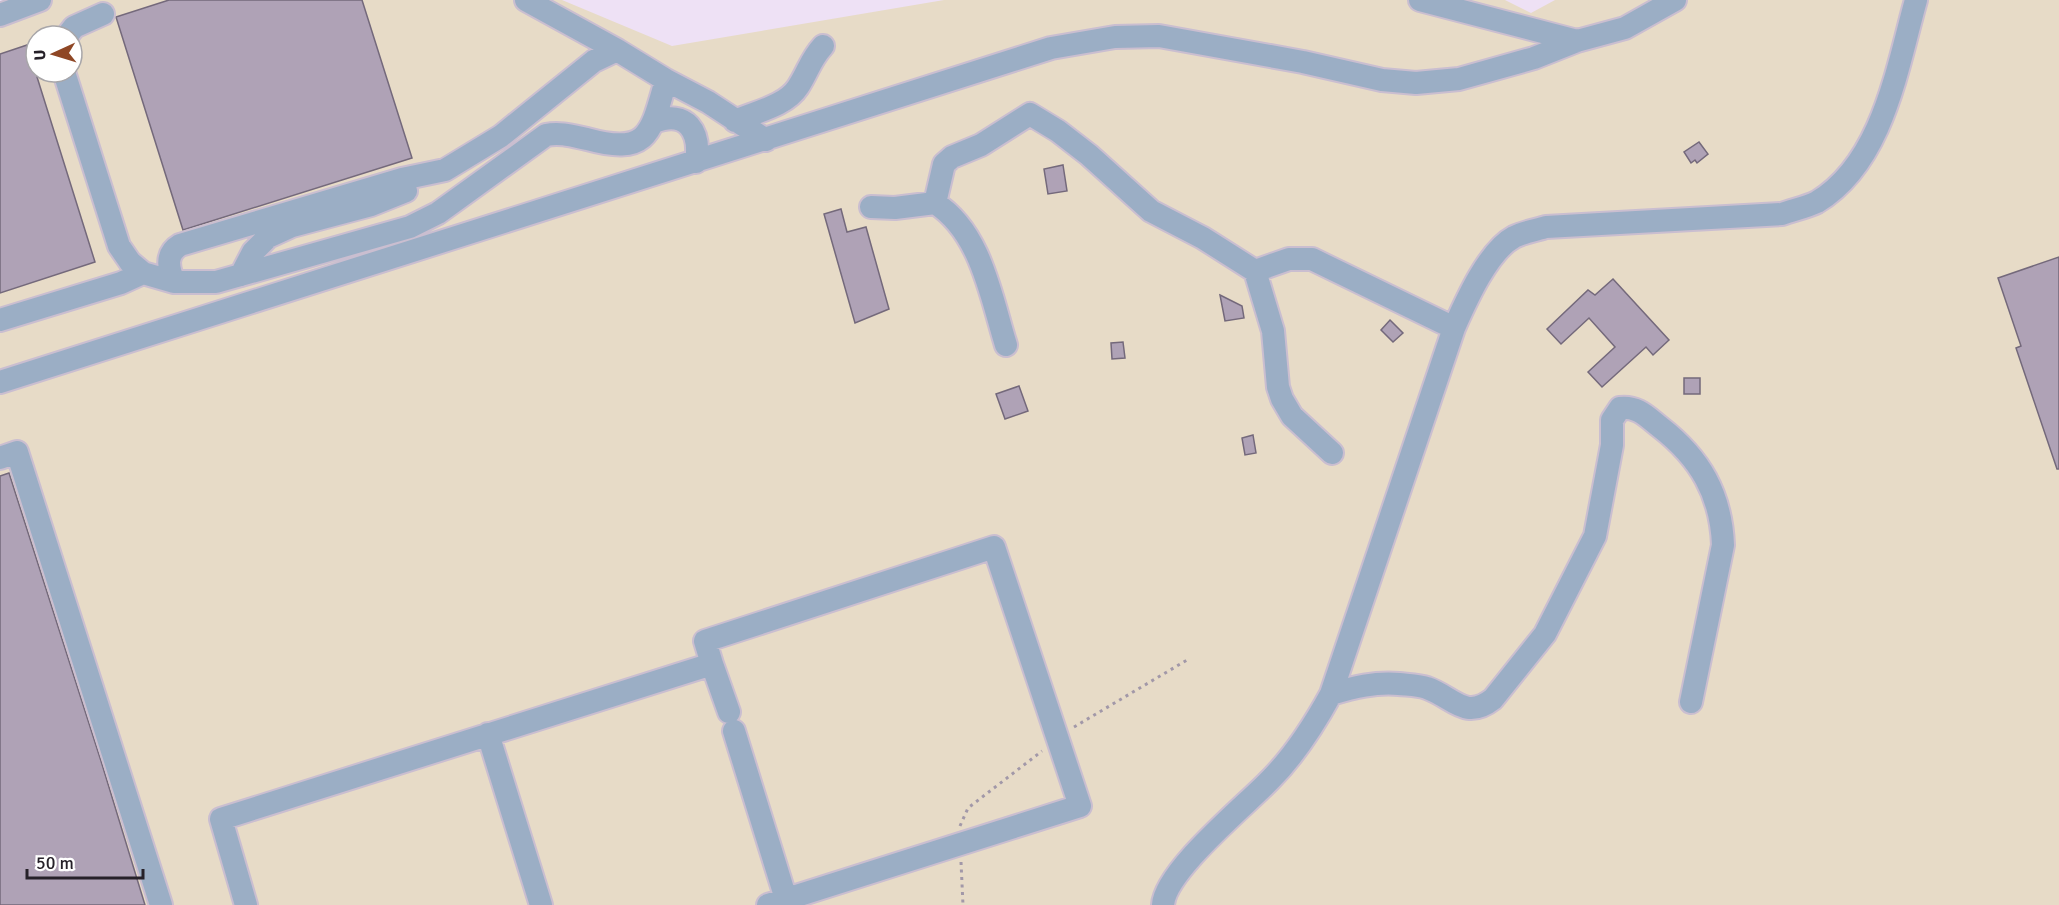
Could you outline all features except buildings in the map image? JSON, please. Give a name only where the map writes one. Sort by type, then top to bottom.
[{"type":"street","points":[[0,15],[40,0]]},
{"type":"street","points":[[526,0],[708,102],[766,140]]},
{"type":"street","points":[[1420,0],[1577,41]]},
{"type":"street","points":[[0,382],[1051,48],[1115,37],[1159,36],[1303,62],[1382,80],[1416,83],[1459,79],[1534,58],[1577,41],[1625,28],[1675,0]]},
{"type":"street","points":[[1169,901],[1178,873],[1237,810],[1270,780],[1312,729],[1331,694],[1454,328],[1472,287],[1490,261],[1513,238],[1546,227],[1782,214],[1816,202],[1846,177],[1873,138],[1891,89],[1916,0]]},
{"type":"street","points":[[81,24],[103,14]]},
{"type":"street","points":[[735,121],[788,98],[798,87],[813,57],[823,46]]},
{"type":"street","points":[[241,275],[253,252],[268,237],[292,225],[371,205],[424,185],[501,136],[594,61],[617,50]]},
{"type":"street","points":[[68,84],[119,246],[143,273],[174,282],[216,282],[410,227],[438,213],[546,135],[556,133],[626,146],[642,139],[654,122],[666,80]]},
{"type":"street","points":[[935,203],[944,164],[952,157],[981,145],[1030,114],[1058,131],[1089,155],[1151,212],[1203,238],[1255,271],[1273,332],[1278,387],[1282,399],[1292,416],[1332,453]]},
{"type":"street","points":[[654,122],[673,117],[686,122],[695,132],[698,142],[696,162]]},
{"type":"street","points":[[174,282],[169,261],[171,253],[180,245],[402,179],[445,170]]},
{"type":"street","points":[[871,207],[895,208],[935,203],[945,209],[974,245],[1006,345]]},
{"type":"street","points":[[1255,271],[1289,259],[1312,259],[1454,328]]},
{"type":"street","points":[[0,320],[121,283],[143,273]]},
{"type":"street","points":[[1331,694],[1366,684],[1398,684],[1427,688],[1462,706],[1473,709],[1483,707],[1493,699],[1545,634],[1595,536],[1612,445],[1612,420],[1620,408],[1629,407],[1638,410],[1683,445],[1700,465],[1713,489],[1722,524],[1723,545],[1691,702]]},
{"type":"street","points":[[0,458],[17,452],[161,905]]},
{"type":"street","points":[[994,547],[1080,806],[777,902],[731,722],[712,664],[705,641],[994,547]]},
{"type":"street","points":[[246,905],[221,819],[712,664]]},
{"type":"street","points":[[488,734],[541,905]]},
{"type":"path","points":[[1069,730],[1187,660]]},
{"type":"path","points":[[959,831],[968,808],[1043,750]]},
{"type":"path","points":[[961,860],[963,905]]},
{"type":"shaded area","points":[[53,0],[562,0],[672,46],[944,0],[1505,0],[1531,13],[1555,0],[2059,0],[2059,905],[0,905],[0,18]]}]
